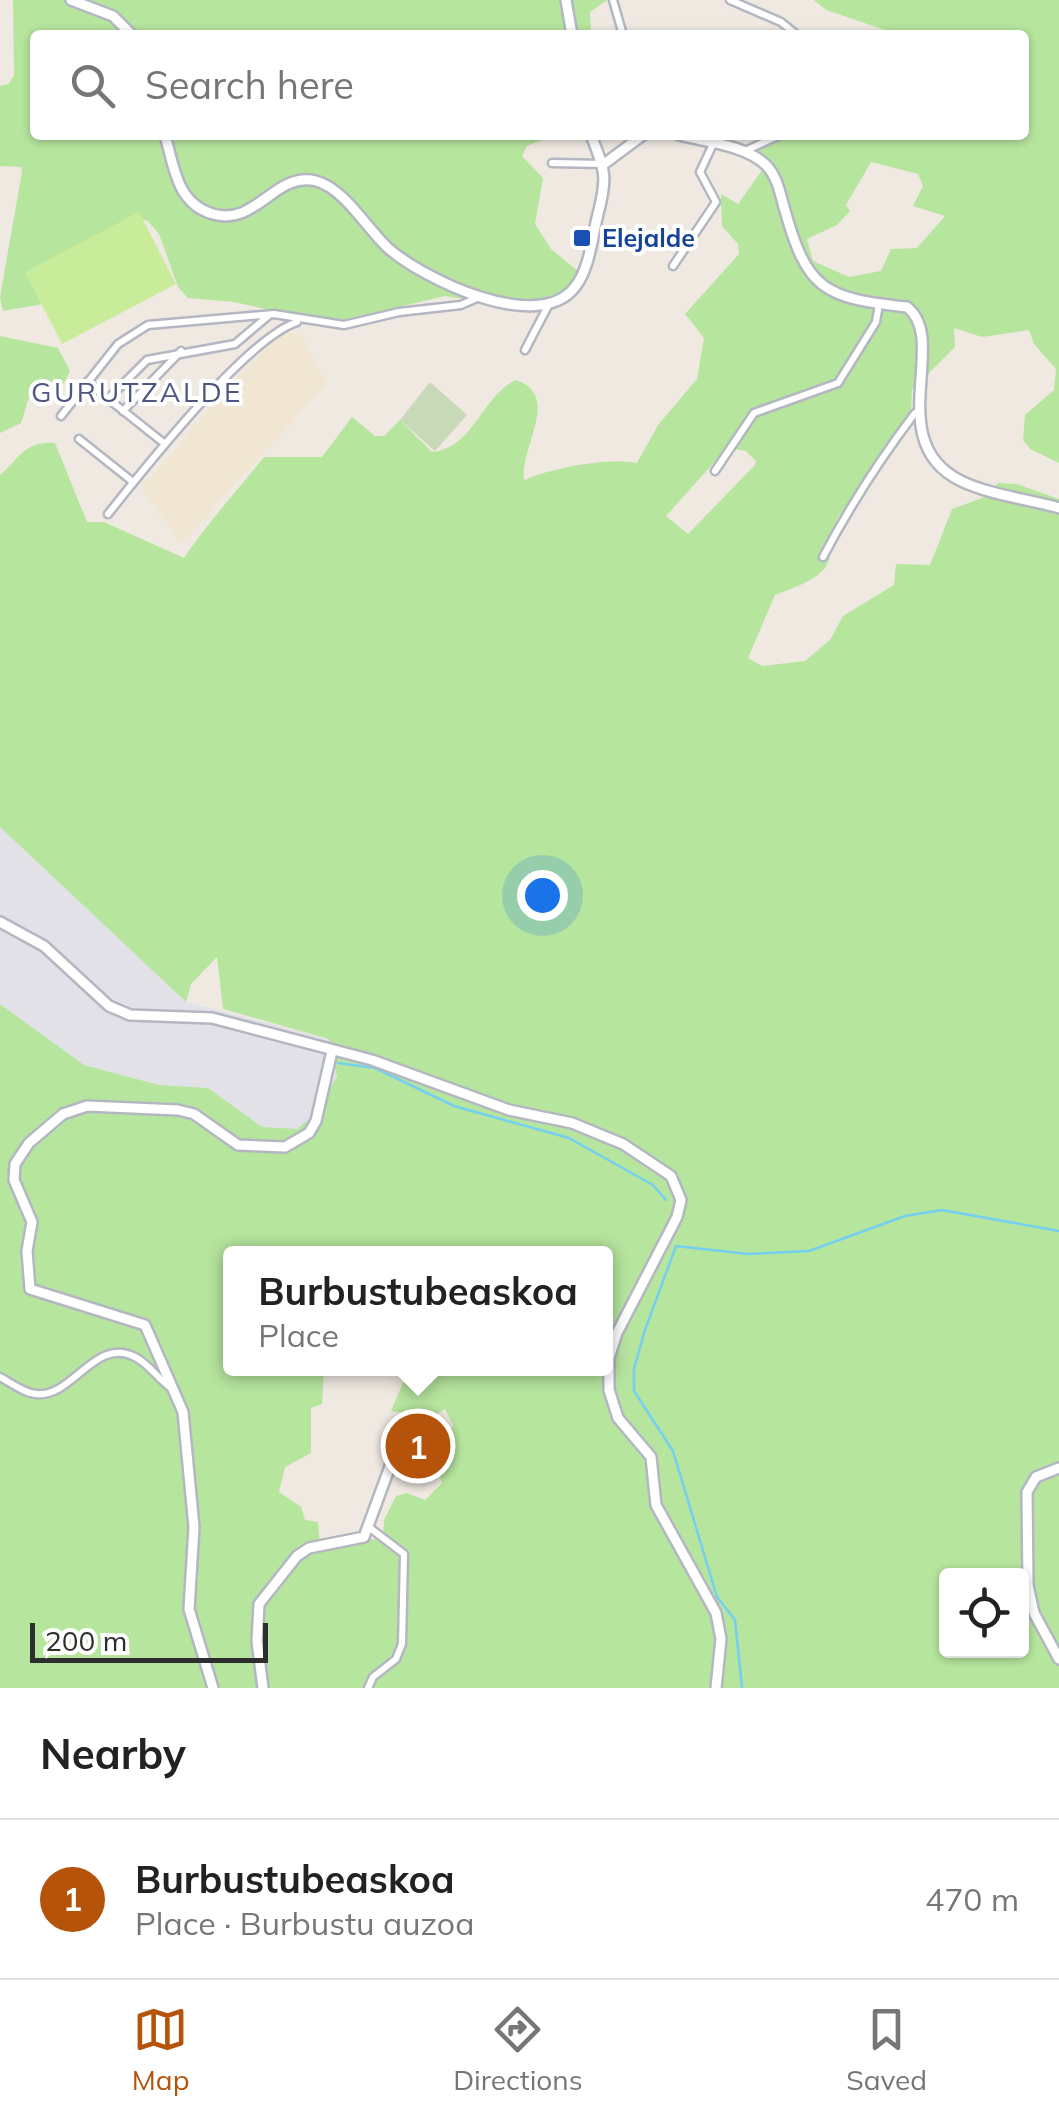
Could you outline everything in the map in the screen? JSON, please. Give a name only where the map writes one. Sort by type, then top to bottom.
[{"type":"street","points":[[70,0],[112,16],[127,30]]},
{"type":"street","points":[[566,0],[571,30]]},
{"type":"street","points":[[613,0],[622,30]]},
{"type":"street","points":[[730,0],[782,22],[791,30]]},
{"type":"street","points":[[166,140],[186,199],[202,211],[226,218],[246,214],[286,184],[317,181],[330,188],[388,248],[420,272],[479,297],[550,302],[573,290],[592,238],[607,178],[593,140]]},
{"type":"street","points":[[552,163],[604,164],[637,140]]},
{"type":"street","points":[[698,140],[744,152],[764,163],[774,176],[806,269],[823,288],[879,304],[907,307],[920,328],[919,414],[924,440],[941,468],[962,482],[1059,508]]},
{"type":"street","points":[[744,152],[769,140]]},
{"type":"street","points":[[673,266],[716,202],[700,172],[714,144]]},
{"type":"street","points":[[61,416],[118,344],[148,325],[270,314],[298,321],[355,324],[399,312],[461,305],[479,297]]},
{"type":"street","points":[[526,350],[550,302]]},
{"type":"street","points":[[715,471],[754,413],[838,383],[876,322],[879,304]]},
{"type":"street","points":[[108,399],[137,366],[181,351],[235,344],[270,314]]},
{"type":"street","points":[[108,514],[165,444],[267,338],[298,321]]},
{"type":"street","points":[[123,411],[181,351]]},
{"type":"street","points":[[87,382],[165,444]]},
{"type":"street","points":[[823,557],[857,493],[875,475],[915,413],[919,414]]},
{"type":"street","points":[[79,439],[133,482]]},
{"type":"street","points":[[0,922],[44,946],[109,1006],[130,1014],[212,1018],[372,1060],[509,1110],[572,1123],[623,1144],[671,1176],[681,1200],[677,1217],[613,1346]]},
{"type":"street","points":[[213,1688],[213,1675],[190,1608],[194,1527],[177,1391],[146,1325],[30,1289],[27,1250],[32,1222],[14,1180],[15,1164],[29,1143],[63,1114],[87,1106],[178,1110],[194,1114],[238,1145],[285,1147],[309,1133],[316,1121],[332,1051]]},
{"type":"street","points":[[0,1377],[32,1394],[46,1394],[104,1356],[119,1353],[133,1355],[177,1391]]},
{"type":"street","points":[[608,1376],[608,1390],[618,1418],[652,1457],[656,1504],[716,1613],[721,1640],[716,1688]]},
{"type":"street","points":[[263,1688],[256,1615],[259,1604],[297,1556],[309,1548],[350,1544],[364,1537],[392,1461]]},
{"type":"street","points":[[1059,1468],[1036,1478],[1027,1492],[1027,1529],[1028,1585],[1034,1613],[1059,1659]]},
{"type":"street","points":[[368,1688],[372,1677],[384,1673],[396,1660],[404,1609],[404,1554],[370,1528]]},
{"type":"shaded area","points":[[281,334],[300,334],[327,383],[181,544],[142,488],[235,379]]},
{"type":"shaded area","points":[[0,827],[186,1002],[330,1039],[337,1077],[312,1117],[297,1130],[261,1127],[208,1088],[159,1085],[84,1065],[0,1005]]},
{"type":"green space","points":[[13,0],[607,0],[590,12],[591,30],[30,30],[30,140],[542,140],[527,146],[522,156],[543,178],[535,224],[551,249],[578,271],[567,300],[538,311],[445,296],[347,319],[311,319],[234,302],[188,298],[178,287],[159,234],[148,221],[138,218],[43,304],[3,311],[0,297],[22,172],[21,167],[0,166],[0,86],[9,84],[14,75]]},
{"type":"green space","points":[[814,0],[1059,0],[1059,463],[1030,449],[1023,440],[1025,415],[1054,390],[1056,369],[1034,344],[1029,330],[982,337],[954,328],[955,347],[912,390],[911,412],[837,519],[826,567],[806,582],[775,595],[748,658],[762,666],[805,661],[830,640],[843,616],[894,585],[896,564],[930,565],[952,509],[985,497],[998,483],[1017,484],[1059,499],[1059,1688],[0,1688],[0,1004],[84,1065],[159,1085],[208,1088],[262,1127],[297,1129],[312,1117],[337,1077],[329,1039],[223,1009],[217,957],[191,984],[186,1002],[0,827],[0,475],[29,448],[55,443],[87,522],[104,522],[184,558],[264,457],[322,457],[352,417],[375,436],[384,436],[400,420],[432,452],[446,448],[468,431],[504,387],[516,380],[529,387],[538,409],[524,480],[580,465],[637,463],[658,425],[697,379],[704,338],[685,314],[739,254],[738,244],[722,226],[721,194],[738,204],[768,162],[754,147],[769,140],[1029,140],[1029,30],[885,30],[826,10]],"holes":[[[871,162],[918,174],[923,186],[913,206],[945,216],[917,248],[891,249],[881,271],[849,277],[813,261],[807,239],[837,225],[850,211],[846,205]],[[727,448],[746,451],[756,461],[754,466],[688,534],[666,516]],[[223,1246],[613,1246],[613,1376],[406,1376],[391,1411],[407,1413],[421,1423],[445,1409],[453,1425],[436,1461],[442,1483],[425,1500],[407,1493],[396,1496],[384,1520],[383,1538],[320,1546],[318,1522],[305,1520],[301,1507],[279,1492],[285,1467],[311,1453],[311,1408],[322,1404],[324,1376],[223,1376]]]},
{"type":"green space","points":[[139,212],[176,284],[62,344],[25,272]]},
{"type":"green space","points":[[0,336],[58,348],[70,371],[61,389],[42,388],[30,394],[21,423],[0,433]]},
{"type":"green space","points":[[430,382],[467,415],[435,451],[400,420]]},
{"type":"waterway","points":[[338,1063],[375,1068],[454,1106],[569,1138],[653,1185],[666,1200]]},
{"type":"waterway","points":[[742,1688],[735,1620],[717,1597],[673,1451],[634,1391],[634,1369],[645,1330],[676,1246],[748,1254],[809,1251],[905,1216],[942,1210],[1059,1231]]},
{"type":"place","name":"Elejalde","points":[[582,238]]},
{"type":"place","name":"Burbustubeaskoa","points":[[418,1446]]},
{"type":"district","name":"GURUTZALDE","points":[[137,392]]}]
